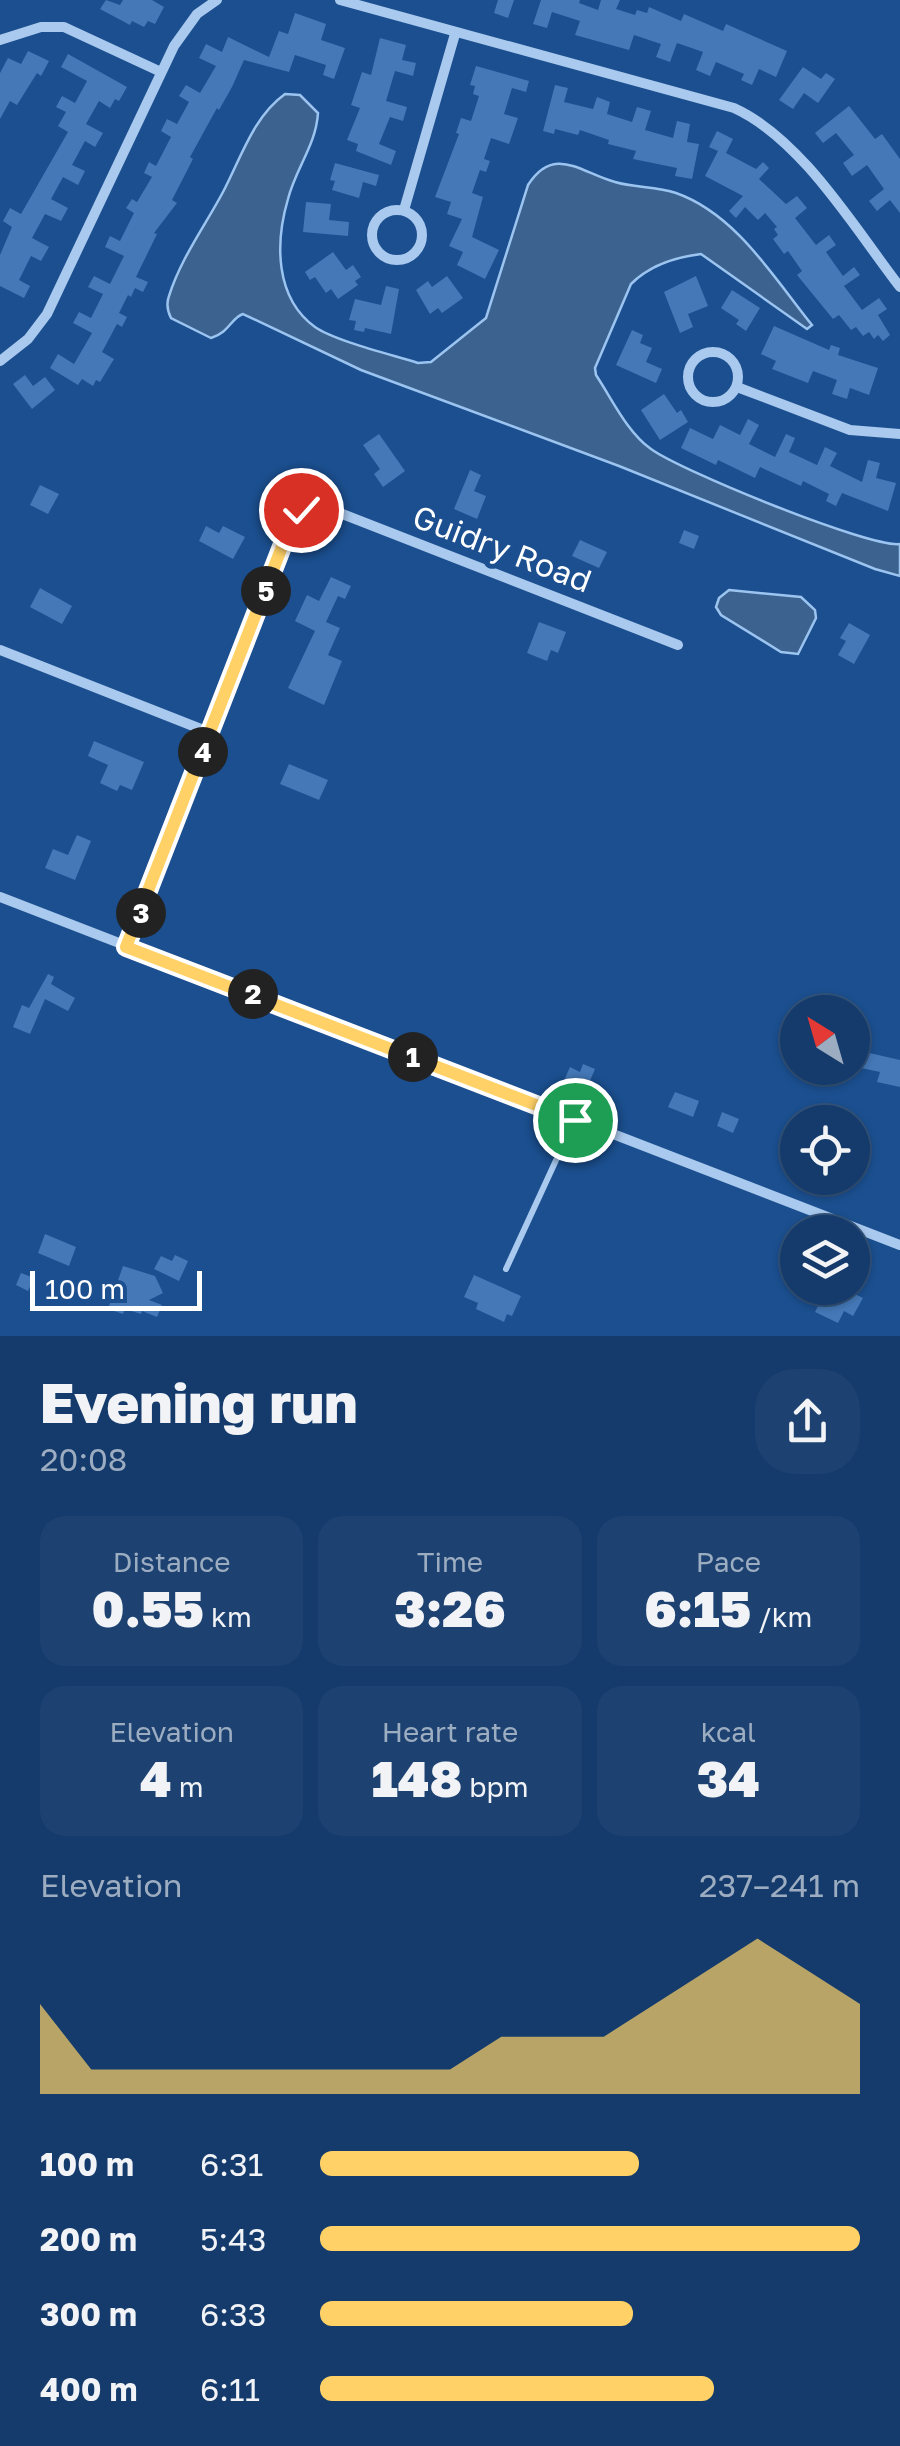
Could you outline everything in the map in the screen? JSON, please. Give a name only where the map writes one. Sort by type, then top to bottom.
[{"type":"street","points":[[0,360],[28,339],[47,314],[161,72],[185,29],[217,0]]},
{"type":"street","points":[[340,0],[734,108],[750,116],[801,158],[900,287]]},
{"type":"street","points":[[0,40],[42,27],[64,27],[161,72]]},
{"type":"street","points":[[404,210],[455,34]]},
{"type":"street","points":[[404,210],[418,220],[422,237],[408,257],[392,260],[373,244],[372,228],[388,211],[404,210]]},
{"type":"street","points":[[712,352],[728,356],[738,370],[737,387],[726,400],[702,400],[690,389],[688,373],[696,358],[712,352]]},
{"type":"street","points":[[737,387],[850,430],[900,434]]},
{"type":"street","name":"Guidry Road","points":[[211,733],[292,521],[307,507],[322,506],[678,646]]},
{"type":"street","points":[[0,650],[211,733],[126,947]]},
{"type":"street","points":[[0,897],[900,1244]]},
{"type":"lane","points":[[506,1270],[575,1120]]},
{"type":"water","points":[[285,94],[300,95],[318,113],[314,136],[288,199],[281,233],[282,269],[292,301],[302,315],[324,332],[418,363],[431,362],[486,318],[528,185],[548,166],[568,165],[615,182],[676,193],[717,216],[752,249],[812,325],[807,329],[701,254],[682,257],[654,267],[631,284],[595,368],[596,375],[627,424],[651,449],[698,474],[776,506],[853,534],[900,544],[900,576],[361,370],[243,314],[211,338],[171,318],[168,299],[187,255],[256,126]]},
{"type":"water","points":[[729,590],[801,597],[815,610],[816,618],[798,654],[781,652],[721,615],[716,607],[719,598]]},
{"type":"building","points":[[106,0],[120,5],[123,0],[152,0],[164,7],[155,24],[148,21],[144,27],[132,21],[130,25],[100,9]]},
{"type":"building","points":[[498,0],[514,0],[508,18],[494,13]]},
{"type":"building","points":[[541,0],[580,0],[579,3],[598,10],[601,0],[620,0],[616,9],[635,15],[637,10],[647,13],[649,7],[681,21],[684,14],[723,31],[726,24],[787,51],[776,77],[759,69],[752,85],[741,80],[744,74],[716,62],[710,76],[696,70],[703,52],[677,43],[670,62],[656,57],[661,44],[634,35],[629,50],[575,35],[580,21],[552,12],[547,28],[533,24]]},
{"type":"building","points":[[295,13],[326,24],[321,40],[345,48],[334,79],[323,75],[326,65],[295,55],[289,72],[244,60],[190,157],[193,159],[172,200],[177,203],[154,233],[157,234],[136,277],[148,282],[143,292],[135,288],[131,297],[128,295],[119,313],[127,317],[122,327],[117,324],[102,352],[114,359],[100,382],[96,380],[93,386],[82,379],[78,385],[50,368],[58,354],[74,364],[92,333],[73,323],[79,312],[91,318],[103,294],[88,287],[94,276],[110,284],[124,256],[105,247],[110,236],[120,241],[134,213],[126,208],[132,199],[137,202],[152,177],[144,173],[149,162],[156,166],[171,137],[161,131],[167,119],[177,124],[189,102],[179,96],[186,85],[200,93],[216,66],[199,58],[206,44],[222,52],[228,37],[269,57],[279,31],[288,34]]},
{"type":"building","points":[[380,38],[406,45],[402,60],[416,63],[413,76],[395,71],[386,101],[407,107],[403,121],[390,117],[379,144],[396,151],[391,165],[356,151],[358,144],[347,140],[360,108],[351,105],[362,72],[371,75]]},
{"type":"building","points":[[28,51],[49,61],[17,105],[10,101],[0,119],[0,73],[8,58],[21,64]]},
{"type":"building","points":[[68,54],[127,87],[110,108],[99,101],[86,124],[103,133],[95,147],[85,141],[72,165],[85,171],[78,185],[63,177],[51,199],[68,208],[61,221],[45,214],[32,238],[49,247],[41,261],[31,256],[19,280],[30,286],[24,298],[0,286],[0,255],[12,227],[3,221],[10,208],[21,214],[68,132],[58,126],[66,112],[56,107],[62,96],[75,103],[87,81],[61,67]]},
{"type":"building","points":[[476,66],[529,81],[526,92],[512,88],[504,114],[518,118],[509,144],[491,138],[484,159],[490,161],[486,172],[480,170],[472,193],[483,197],[472,237],[499,250],[485,279],[457,265],[463,252],[449,246],[462,219],[447,214],[451,202],[435,197],[459,134],[456,133],[461,118],[471,121],[479,96],[473,94],[475,86],[470,85]]},
{"type":"building","points":[[803,67],[821,79],[826,73],[835,79],[818,103],[804,93],[793,109],[779,100]]},
{"type":"building","points":[[555,85],[568,88],[564,102],[593,109],[597,97],[610,102],[607,114],[632,122],[637,107],[651,111],[645,130],[673,138],[677,121],[690,124],[687,142],[699,144],[692,179],[675,176],[677,168],[633,159],[636,151],[608,144],[609,140],[580,130],[578,135],[555,129],[554,134],[543,131]]},
{"type":"building","points":[[849,106],[875,139],[882,134],[900,159],[900,213],[890,200],[877,211],[869,201],[884,189],[867,165],[852,176],[843,163],[854,155],[836,133],[823,143],[815,133]]},
{"type":"building","points":[[717,131],[733,139],[726,153],[756,169],[763,162],[769,168],[759,179],[786,204],[797,196],[807,208],[795,218],[816,245],[829,235],[836,245],[826,252],[843,276],[854,267],[860,275],[844,286],[862,310],[879,298],[887,309],[878,315],[890,335],[883,341],[878,335],[874,339],[869,332],[863,336],[856,327],[851,330],[839,315],[833,319],[797,275],[802,271],[788,251],[784,254],[773,239],[778,235],[774,229],[777,227],[765,213],[758,220],[745,207],[736,218],[729,211],[743,196],[705,176],[718,151],[709,147]]},
{"type":"building","points":[[335,163],[379,175],[376,186],[363,182],[359,198],[332,190],[335,181],[330,180]]},
{"type":"building","points":[[306,202],[331,204],[329,220],[349,222],[348,236],[303,232]]},
{"type":"building","points":[[333,252],[346,270],[353,265],[361,277],[355,281],[358,285],[338,299],[331,289],[326,293],[315,277],[310,280],[305,272]]},
{"type":"building","points":[[447,276],[463,298],[442,313],[438,308],[430,314],[416,290],[428,281],[432,287]]},
{"type":"building","points":[[696,276],[708,306],[688,314],[693,327],[680,333],[664,292]]},
{"type":"building","points":[[386,286],[399,289],[391,334],[365,328],[364,332],[354,330],[356,321],[349,320],[355,299],[381,305]]},
{"type":"building","points":[[732,290],[760,308],[746,331],[736,324],[739,320],[721,308]]},
{"type":"building","points":[[774,326],[829,350],[831,345],[840,348],[838,355],[878,368],[869,395],[850,388],[847,399],[832,394],[837,380],[813,371],[808,383],[772,369],[776,361],[761,354]]},
{"type":"building","points":[[632,330],[643,335],[640,343],[652,348],[646,362],[662,369],[656,383],[616,365]]},
{"type":"building","points":[[25,375],[33,386],[45,377],[55,390],[32,409],[13,384]]},
{"type":"building","points":[[664,394],[688,422],[660,440],[641,410]]},
{"type":"building","points":[[748,419],[759,425],[749,444],[775,457],[786,434],[795,438],[789,452],[817,465],[825,447],[837,453],[830,466],[862,482],[868,460],[880,463],[876,478],[896,483],[888,511],[842,493],[836,506],[826,501],[829,494],[803,481],[801,486],[760,467],[755,478],[681,448],[690,428],[713,439],[720,425],[740,435]]},
{"type":"building","points":[[379,434],[405,471],[383,487],[374,474],[380,469],[363,445]]},
{"type":"building","points":[[470,470],[481,475],[474,491],[486,496],[477,519],[454,509]]},
{"type":"building","points":[[40,485],[59,494],[48,514],[30,505]]},
{"type":"building","points":[[206,526],[219,533],[223,526],[245,537],[233,559],[199,541]]},
{"type":"building","points":[[684,530],[699,536],[694,549],[679,543]]},
{"type":"building","points":[[580,540],[607,552],[599,568],[572,556]]},
{"type":"building","points":[[331,577],[351,586],[345,599],[338,596],[326,622],[340,628],[328,655],[342,661],[324,705],[288,688],[315,631],[295,621],[307,595],[319,601]]},
{"type":"building","points":[[40,588],[72,606],[62,624],[30,607]]},
{"type":"building","points":[[539,622],[566,632],[558,653],[551,650],[547,661],[527,653]]},
{"type":"building","points":[[849,623],[870,635],[854,664],[838,655],[846,641],[840,638]]},
{"type":"building","points":[[94,741],[144,762],[132,790],[120,785],[117,791],[100,783],[108,765],[88,756]]},
{"type":"building","points":[[289,764],[328,780],[319,800],[280,784]]},
{"type":"building","points":[[77,835],[91,841],[75,880],[45,868],[53,849],[68,855]]},
{"type":"building","points":[[48,974],[54,977],[51,984],[75,998],[68,1011],[45,999],[30,1034],[13,1027],[22,1005],[29,1008]]},
{"type":"building","points":[[870,1053],[900,1060],[900,1087],[877,1082],[880,1072],[870,1070]]},
{"type":"building","points":[[583,1064],[595,1069],[584,1095],[562,1085],[570,1067],[580,1072]]},
{"type":"building","points":[[675,1092],[699,1101],[693,1117],[668,1107]]},
{"type":"building","points":[[722,1112],[739,1119],[733,1133],[717,1126]]},
{"type":"building","points":[[45,1234],[76,1247],[69,1266],[38,1253]]},
{"type":"building","points":[[175,1255],[188,1261],[179,1281],[154,1269],[161,1256],[172,1261]]},
{"type":"building","points":[[123,1266],[155,1276],[163,1293],[149,1300],[162,1305],[157,1317],[142,1311],[141,1314],[125,1309],[123,1314],[108,1309]]},
{"type":"building","points":[[21,1273],[34,1278],[28,1291],[16,1285]]},
{"type":"building","points":[[474,1275],[521,1296],[512,1316],[507,1314],[504,1322],[476,1309],[478,1303],[464,1297]]},
{"type":"building","points":[[818,1305],[859,1305],[853,1316],[844,1311],[838,1323],[815,1312]]},
{"type":"route","points":[[301,510],[292,521],[126,947],[575,1120]]}]
